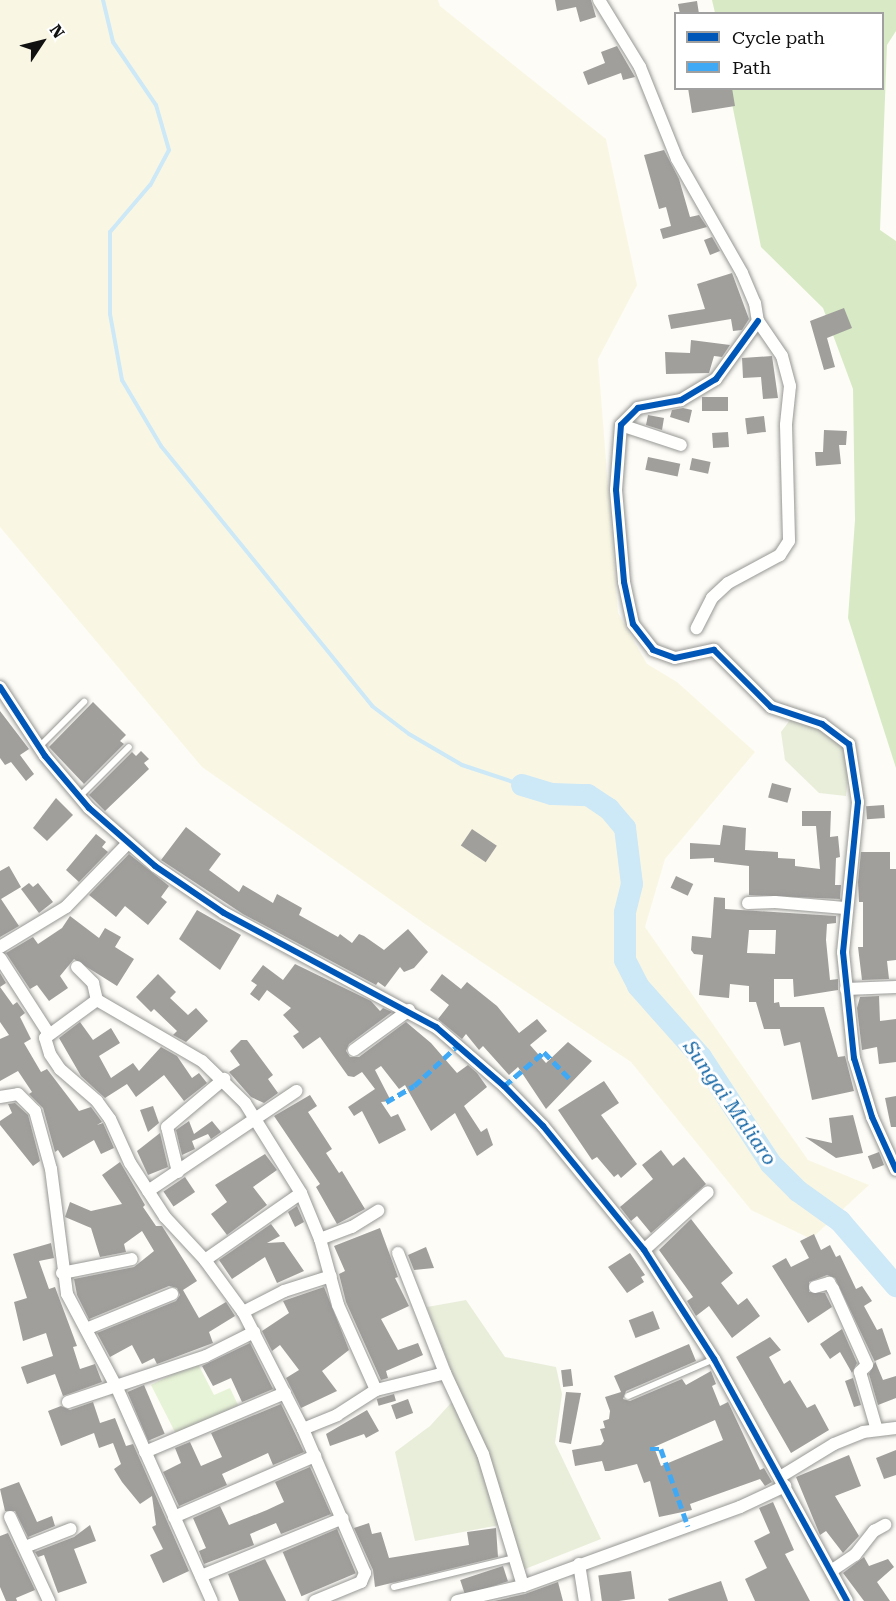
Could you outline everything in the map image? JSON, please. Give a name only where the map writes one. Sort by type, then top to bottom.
[{"type":"street","points":[[599,0],[640,67],[677,159],[751,293],[758,321],[782,356],[790,386],[786,452],[789,541],[780,555],[720,591],[697,628]]},
{"type":"street","points":[[758,321],[716,379],[681,400],[638,408],[621,425],[616,490],[624,582],[633,624],[653,650],[675,658],[714,650],[771,707],[822,724],[849,744],[858,802],[845,908],[843,952],[846,988],[854,1058],[872,1117],[896,1170]]},
{"type":"street","points":[[621,425],[681,446]]},
{"type":"street","points":[[0,687],[39,747],[80,796],[155,866],[224,913],[409,1010],[436,1027],[504,1086],[543,1126],[644,1250],[714,1359],[847,1601]]},
{"type":"street","points":[[0,947],[66,907],[128,843]]},
{"type":"street","points":[[748,903],[776,902],[845,908]]},
{"type":"street","points":[[0,958],[49,1034]]},
{"type":"street","points":[[77,967],[93,983],[97,1000],[174,1042],[224,1079],[255,1118],[301,1192],[320,1239],[343,1319],[376,1390]]},
{"type":"street","points":[[846,988],[896,987]]},
{"type":"street","points":[[97,1000],[49,1034],[46,1045],[60,1070],[97,1101],[110,1119],[130,1163],[165,1217],[205,1260],[243,1312],[303,1429],[364,1570],[364,1578],[315,1601]]},
{"type":"street","points":[[354,1050],[409,1010]]},
{"type":"street","points":[[178,1172],[167,1127],[224,1079]]},
{"type":"street","points":[[148,1191],[296,1090]]},
{"type":"street","points":[[0,1097],[18,1094],[35,1111],[51,1169],[62,1273],[72,1305],[117,1388],[212,1601]]},
{"type":"street","points":[[205,1260],[301,1192]]},
{"type":"street","points":[[644,1250],[708,1192]]},
{"type":"street","points":[[320,1239],[352,1227],[378,1211]]},
{"type":"street","points":[[398,1253],[445,1373],[483,1454],[523,1586]]},
{"type":"street","points":[[62,1273],[132,1259]]},
{"type":"street","points":[[243,1312],[284,1291],[331,1275]]},
{"type":"street","points":[[815,1287],[829,1283],[867,1365],[860,1372],[877,1430]]},
{"type":"street","points":[[86,1329],[172,1294]]},
{"type":"street","points":[[68,1402],[117,1388],[206,1356],[254,1332]]},
{"type":"street","points":[[303,1429],[338,1415],[376,1390],[445,1373]]},
{"type":"street","points":[[145,1452],[285,1393]]},
{"type":"street","points":[[457,1601],[510,1596],[523,1586],[579,1564],[740,1507],[783,1481],[834,1444],[877,1430],[896,1428]]},
{"type":"street","points":[[174,1517],[315,1456]]},
{"type":"street","points":[[10,1516],[49,1601]]},
{"type":"street","points":[[201,1576],[343,1518]]},
{"type":"street","points":[[831,1571],[855,1555],[874,1531],[885,1525]]},
{"type":"street","points":[[25,1547],[71,1529]]},
{"type":"street","points":[[579,1564],[585,1601]]},
{"type":"lane","points":[[39,747],[84,702]]},
{"type":"lane","points":[[80,796],[129,747]]},
{"type":"lane","points":[[628,1396],[714,1359]]},
{"type":"lane","points":[[394,1587],[514,1558]]},
{"type":"shaded area","points":[[0,0],[438,0],[440,6],[606,139],[637,285],[598,359],[618,613],[647,664],[677,682],[755,752],[665,859],[645,927],[808,1160],[869,1185],[811,1239],[751,1210],[631,1062],[425,924],[202,767],[0,527]]},
{"type":"green space","points":[[712,0],[896,0],[896,31],[887,45],[880,230],[896,241],[896,768],[848,618],[855,520],[853,389],[823,308],[761,247],[729,90],[884,90],[884,12],[715,12]]},
{"type":"green space","points":[[790,720],[822,728],[841,741],[849,768],[846,796],[819,793],[785,760],[781,732]]},
{"type":"green space","points":[[466,1300],[505,1357],[556,1367],[562,1394],[555,1443],[601,1539],[520,1571],[500,1525],[415,1541],[395,1452],[430,1426],[460,1393],[427,1307]]},
{"type":"green space","points":[[197,1362],[214,1395],[230,1388],[238,1405],[177,1436],[151,1385]]},
{"type":"building","points":[[555,0],[591,0],[596,17],[580,22],[576,7],[557,11]]},
{"type":"building","points":[[697,1],[699,12],[680,12],[678,4]]},
{"type":"building","points":[[617,46],[635,77],[623,80],[621,73],[588,85],[583,72],[605,63],[601,52]]},
{"type":"building","points":[[688,90],[732,90],[735,106],[692,113]]},
{"type":"building","points":[[664,150],[679,179],[690,217],[699,215],[707,227],[663,239],[660,229],[671,226],[666,207],[659,209],[644,155]]},
{"type":"building","points":[[712,237],[720,251],[710,255],[704,240]]},
{"type":"building","points":[[732,273],[749,319],[742,330],[733,331],[731,319],[671,329],[668,315],[705,309],[697,284]]},
{"type":"building","points":[[844,308],[852,328],[827,338],[835,367],[824,370],[810,321]]},
{"type":"building","points":[[691,340],[730,345],[722,357],[714,356],[709,373],[666,374],[665,352],[690,353]]},
{"type":"building","points":[[772,356],[778,398],[763,399],[761,377],[743,378],[742,358]]},
{"type":"building","points":[[702,397],[728,397],[728,411],[702,411]]},
{"type":"building","points":[[683,408],[692,410],[689,423],[670,417],[672,410]]},
{"type":"building","points":[[648,415],[664,418],[662,430],[646,425]]},
{"type":"building","points":[[764,416],[766,432],[747,434],[745,418]]},
{"type":"building","points":[[824,430],[847,431],[846,445],[839,445],[841,464],[816,466],[815,452],[823,452]]},
{"type":"building","points":[[728,432],[729,447],[713,448],[712,433]]},
{"type":"building","points":[[648,457],[680,464],[678,477],[645,470]]},
{"type":"building","points":[[692,458],[711,462],[708,474],[690,470]]},
{"type":"building","points":[[93,702],[126,735],[120,741],[124,744],[84,784],[49,747]]},
{"type":"building","points":[[0,711],[29,749],[20,755],[34,774],[26,781],[11,762],[5,765],[0,758]]},
{"type":"building","points":[[141,751],[149,759],[144,763],[149,769],[105,811],[89,795],[132,752],[136,756]]},
{"type":"building","points":[[772,783],[791,788],[787,803],[768,797]]},
{"type":"building","points":[[56,798],[73,815],[47,841],[33,828]]},
{"type":"building","points":[[884,805],[885,818],[867,819],[866,806]]},
{"type":"building","points":[[802,811],[831,811],[830,837],[838,836],[840,857],[836,858],[835,885],[841,885],[840,899],[749,895],[749,866],[714,862],[714,858],[690,859],[690,843],[720,845],[723,825],[746,828],[745,850],[778,852],[778,858],[795,859],[795,866],[820,869],[816,826],[802,826]]},
{"type":"building","points":[[186,827],[221,854],[209,870],[239,892],[243,885],[273,903],[277,894],[302,908],[299,915],[338,937],[340,934],[352,943],[359,934],[384,950],[408,929],[428,952],[414,968],[404,972],[400,967],[385,987],[378,982],[376,985],[243,914],[161,860]]},
{"type":"building","points":[[472,829],[497,846],[486,862],[461,846]]},
{"type":"building","points":[[96,834],[106,842],[102,847],[108,852],[79,882],[66,870]]},
{"type":"building","points":[[861,852],[890,852],[890,869],[896,869],[896,960],[887,961],[889,979],[862,980],[858,947],[863,947],[863,902],[859,902],[858,882]]},
{"type":"building","points":[[129,854],[169,886],[161,897],[167,902],[148,925],[125,906],[116,917],[89,895]]},
{"type":"building","points":[[9,866],[21,887],[1,899],[19,926],[0,937],[0,871]]},
{"type":"building","points":[[676,876],[693,884],[688,896],[671,888]]},
{"type":"building","points":[[29,883],[33,887],[38,883],[53,902],[39,913],[21,889]]},
{"type":"building","points":[[714,897],[725,898],[725,909],[836,916],[836,923],[827,924],[826,940],[830,980],[838,979],[838,990],[794,997],[793,979],[774,979],[774,1003],[779,1002],[780,1007],[824,1007],[838,1057],[845,1056],[854,1091],[812,1100],[800,1042],[784,1046],[780,1029],[764,1029],[756,1002],[749,1002],[749,986],[730,984],[729,998],[699,995],[703,955],[694,954],[691,950],[692,936],[711,938]],"holes":[[[749,930],[776,930],[775,954],[747,953]]]},
{"type":"building","points":[[197,910],[241,935],[220,970],[179,939]]},
{"type":"building","points":[[70,916],[99,938],[105,928],[121,937],[115,947],[134,959],[117,986],[74,959],[60,976],[68,988],[49,1001],[37,985],[30,989],[6,953],[33,937],[38,944],[62,928]]},
{"type":"building","points":[[295,964],[371,1001],[380,1011],[383,1008],[392,1012],[349,1044],[346,1051],[350,1057],[359,1057],[406,1022],[431,1043],[457,1073],[468,1065],[477,1073],[487,1087],[464,1106],[481,1132],[487,1128],[493,1145],[477,1156],[455,1113],[431,1131],[405,1085],[399,1089],[381,1066],[375,1070],[391,1101],[381,1102],[391,1117],[398,1114],[406,1130],[379,1144],[362,1111],[354,1116],[348,1107],[375,1089],[362,1072],[354,1077],[348,1076],[320,1037],[303,1049],[293,1036],[299,1032],[283,1015],[291,1008],[267,990],[259,1001],[250,994],[257,985],[251,981],[263,965],[283,980]]},
{"type":"building","points":[[0,973],[6,983],[0,987]]},
{"type":"building","points":[[158,974],[176,992],[170,998],[188,1015],[196,1008],[208,1021],[186,1042],[173,1035],[177,1031],[154,1009],[151,1012],[136,997]]},
{"type":"building","points":[[442,974],[461,989],[467,982],[497,1006],[519,1033],[537,1019],[547,1031],[530,1045],[546,1063],[568,1042],[592,1061],[546,1109],[518,1067],[509,1075],[483,1046],[479,1050],[466,1034],[462,1039],[438,1019],[449,1005],[430,990]]},
{"type":"building","points":[[0,987],[13,1005],[17,1002],[25,1013],[20,1017],[31,1039],[24,1043],[41,1072],[47,1069],[79,1111],[91,1107],[102,1122],[97,1125],[103,1123],[114,1148],[101,1154],[94,1140],[63,1158],[58,1150],[55,1152],[43,1108],[29,1094],[32,1092],[18,1071],[0,1081],[0,1039],[9,1035],[0,1022]]},
{"type":"building","points":[[879,996],[880,1021],[896,1019],[896,1062],[879,1064],[877,1047],[862,1050],[857,1008],[860,997]]},
{"type":"building","points":[[80,1022],[93,1040],[111,1028],[120,1043],[99,1056],[111,1078],[133,1063],[139,1071],[161,1047],[177,1056],[192,1078],[199,1073],[207,1083],[184,1101],[164,1075],[136,1097],[127,1084],[105,1098],[81,1076],[59,1038]]},
{"type":"building","points":[[241,1040],[247,1040],[273,1075],[268,1079],[278,1093],[264,1103],[251,1097],[229,1072],[240,1065],[230,1051]]},
{"type":"building","points":[[604,1081],[619,1103],[601,1115],[637,1164],[621,1178],[618,1174],[614,1177],[597,1157],[592,1160],[558,1110]]},
{"type":"building","points":[[310,1095],[317,1106],[308,1112],[332,1149],[326,1153],[339,1173],[342,1171],[365,1209],[337,1224],[316,1187],[320,1184],[274,1116]]},
{"type":"building","points":[[896,1096],[896,1127],[891,1127],[885,1098]]},
{"type":"building","points":[[15,1103],[28,1115],[40,1161],[33,1166],[0,1125],[0,1121],[12,1113],[8,1104]]},
{"type":"building","points":[[153,1106],[159,1123],[148,1132],[140,1110]]},
{"type":"building","points":[[853,1115],[863,1153],[836,1158],[805,1137],[832,1143],[829,1118]]},
{"type":"building","points":[[189,1121],[194,1134],[212,1121],[221,1132],[211,1139],[208,1134],[192,1141],[195,1149],[182,1155],[176,1130]]},
{"type":"building","points":[[160,1133],[168,1167],[148,1175],[137,1151]]},
{"type":"building","points":[[661,1150],[673,1166],[684,1157],[706,1184],[651,1233],[637,1216],[631,1221],[620,1207],[653,1179],[642,1165]]},
{"type":"building","points":[[879,1152],[884,1165],[873,1169],[868,1156]]},
{"type":"building","points":[[265,1154],[277,1170],[253,1187],[267,1205],[227,1235],[211,1214],[227,1202],[215,1185]]},
{"type":"building","points":[[120,1162],[145,1205],[143,1207],[156,1226],[162,1226],[197,1281],[183,1290],[199,1318],[226,1302],[235,1316],[209,1332],[213,1343],[157,1364],[154,1358],[142,1364],[132,1345],[110,1357],[97,1333],[176,1301],[180,1295],[177,1288],[169,1286],[89,1319],[77,1295],[74,1279],[134,1267],[154,1251],[142,1231],[124,1244],[126,1252],[100,1257],[91,1228],[65,1217],[70,1202],[91,1211],[122,1204],[102,1175]]},
{"type":"building","points":[[185,1177],[195,1192],[174,1206],[163,1192]]},
{"type":"building","points":[[297,1206],[304,1222],[295,1227],[288,1212]]},
{"type":"building","points":[[691,1219],[733,1273],[721,1283],[738,1305],[747,1298],[760,1316],[732,1338],[709,1306],[696,1316],[687,1301],[693,1297],[659,1250]]},
{"type":"building","points":[[271,1224],[280,1236],[267,1243],[284,1242],[304,1271],[277,1283],[265,1257],[232,1279],[219,1260]]},
{"type":"building","points":[[380,1228],[398,1277],[395,1278],[409,1306],[381,1319],[398,1350],[418,1343],[423,1355],[386,1371],[388,1378],[381,1380],[346,1302],[339,1274],[345,1271],[334,1246]]},
{"type":"building","points":[[814,1234],[821,1250],[830,1245],[836,1257],[840,1255],[856,1289],[862,1286],[872,1301],[864,1306],[877,1330],[882,1328],[891,1354],[875,1361],[883,1380],[896,1376],[896,1398],[878,1405],[869,1374],[875,1362],[835,1278],[827,1275],[809,1282],[809,1292],[825,1293],[832,1307],[808,1323],[772,1266],[786,1258],[791,1267],[809,1258],[800,1241]]},
{"type":"building","points":[[51,1243],[54,1258],[39,1261],[49,1289],[55,1287],[77,1346],[73,1347],[80,1369],[95,1364],[102,1382],[63,1396],[55,1374],[27,1384],[21,1367],[53,1356],[46,1333],[23,1341],[14,1302],[27,1298],[13,1254]]},
{"type":"building","points":[[426,1247],[434,1268],[414,1270],[408,1255]]},
{"type":"building","points":[[630,1253],[645,1275],[641,1277],[644,1282],[627,1293],[608,1267]]},
{"type":"building","points":[[324,1287],[349,1350],[322,1371],[337,1391],[301,1408],[286,1378],[299,1370],[280,1345],[272,1351],[262,1331],[289,1313],[283,1301]]},
{"type":"building","points":[[653,1311],[660,1329],[636,1338],[629,1320]]},
{"type":"building","points":[[842,1329],[857,1363],[852,1373],[840,1352],[830,1359],[820,1344]]},
{"type":"building","points":[[770,1337],[781,1350],[769,1357],[784,1384],[790,1380],[807,1408],[815,1404],[829,1430],[791,1453],[736,1357]]},
{"type":"building","points":[[250,1343],[273,1389],[242,1402],[231,1378],[213,1386],[202,1366]]},
{"type":"building","points":[[689,1344],[696,1361],[626,1391],[623,1399],[630,1401],[682,1379],[686,1385],[711,1371],[716,1384],[712,1386],[720,1406],[728,1402],[760,1470],[764,1468],[772,1482],[765,1486],[760,1479],[690,1504],[692,1510],[659,1517],[650,1481],[644,1483],[637,1464],[609,1471],[605,1471],[602,1461],[575,1466],[572,1450],[601,1445],[604,1441],[600,1429],[605,1428],[603,1421],[609,1419],[610,1411],[605,1397],[621,1392],[614,1376]],"holes":[[[715,1420],[723,1440],[661,1466],[654,1447]]]},
{"type":"building","points":[[571,1369],[573,1386],[563,1387],[561,1370]]},
{"type":"building","points":[[853,1378],[861,1405],[854,1407],[845,1381]]},
{"type":"building","points":[[144,1385],[165,1434],[148,1441],[127,1392]]},
{"type":"building","points":[[566,1392],[581,1393],[571,1444],[559,1442]]},
{"type":"building","points":[[394,1394],[396,1401],[379,1406],[377,1399]]},
{"type":"building","points":[[408,1399],[413,1413],[396,1419],[391,1405]]},
{"type":"building","points":[[93,1402],[100,1423],[115,1418],[126,1446],[133,1444],[189,1571],[163,1583],[150,1555],[163,1549],[152,1527],[156,1525],[152,1496],[140,1504],[122,1482],[114,1469],[121,1464],[113,1443],[99,1448],[94,1433],[61,1446],[48,1411],[61,1406],[70,1410]]},
{"type":"building","points":[[281,1404],[304,1452],[273,1465],[268,1453],[222,1474],[227,1485],[179,1506],[163,1472],[181,1463],[175,1448],[190,1442],[201,1466],[222,1457],[211,1433]]},
{"type":"building","points":[[367,1410],[379,1431],[366,1438],[364,1434],[330,1446],[326,1434]]},
{"type":"building","points":[[896,1450],[896,1475],[884,1479],[876,1458]]},
{"type":"building","points":[[849,1455],[861,1486],[835,1496],[859,1536],[843,1553],[826,1531],[820,1535],[796,1477]]},
{"type":"building","points":[[310,1467],[331,1514],[281,1534],[276,1523],[250,1534],[254,1545],[204,1564],[199,1551],[206,1548],[193,1518],[220,1506],[229,1525],[267,1510],[284,1502],[275,1482]]},
{"type":"building","points":[[19,1482],[37,1522],[52,1516],[55,1526],[28,1537],[15,1511],[5,1511],[0,1489]]},
{"type":"building","points":[[773,1502],[794,1550],[785,1554],[810,1601],[755,1601],[745,1579],[767,1568],[754,1541],[770,1533],[759,1508]]},
{"type":"building","points":[[369,1523],[372,1534],[381,1532],[389,1558],[469,1545],[467,1532],[496,1528],[498,1557],[375,1587],[373,1570],[354,1528]]},
{"type":"building","points":[[90,1525],[96,1541],[74,1549],[87,1583],[58,1593],[44,1555],[38,1557],[35,1552],[74,1537]]},
{"type":"building","points":[[337,1529],[356,1573],[301,1596],[283,1552]]},
{"type":"building","points":[[8,1533],[35,1590],[16,1598],[17,1601],[6,1601],[0,1587],[0,1536]]},
{"type":"building","points":[[864,1557],[869,1566],[888,1559],[894,1567],[877,1582],[890,1601],[864,1601],[843,1573]]},
{"type":"building","points":[[265,1559],[286,1601],[239,1601],[228,1574]]},
{"type":"building","points":[[503,1566],[508,1581],[465,1595],[460,1580]]},
{"type":"building","points":[[631,1571],[635,1599],[602,1601],[598,1576]]},
{"type":"building","points":[[721,1581],[728,1601],[669,1601],[668,1599]]},
{"type":"building","points":[[558,1582],[563,1601],[494,1601],[525,1594]]},
{"type":"waterway","points":[[103,0],[113,42],[156,105],[169,150],[150,185],[110,232],[110,314],[122,380],[161,446],[372,706],[409,734],[462,765],[522,785]]},
{"type":"waterway","name":"Sungai Maliaro","points":[[522,785],[552,794],[588,795],[609,809],[625,828],[632,884],[625,913],[625,960],[638,986],[701,1057],[771,1164],[798,1191],[840,1221],[896,1286]]},
{"type":"marked path","points":[[386,1102],[414,1086],[457,1046]]},
{"type":"marked path","points":[[504,1086],[544,1052],[572,1081]]},
{"type":"marked path","points":[[650,1449],[661,1449],[688,1526]]},
{"type":"cycle path","points":[[758,321],[716,379],[681,400],[638,408],[621,425],[616,490],[624,582],[633,624],[653,650],[675,658],[714,650],[771,707],[822,724],[849,744],[858,802],[843,952],[854,1058],[872,1117],[896,1170]]},
{"type":"cycle path","points":[[0,687],[45,756],[89,808],[155,866],[224,913],[436,1027],[504,1086],[543,1126],[644,1250],[714,1359],[847,1601]]}]
